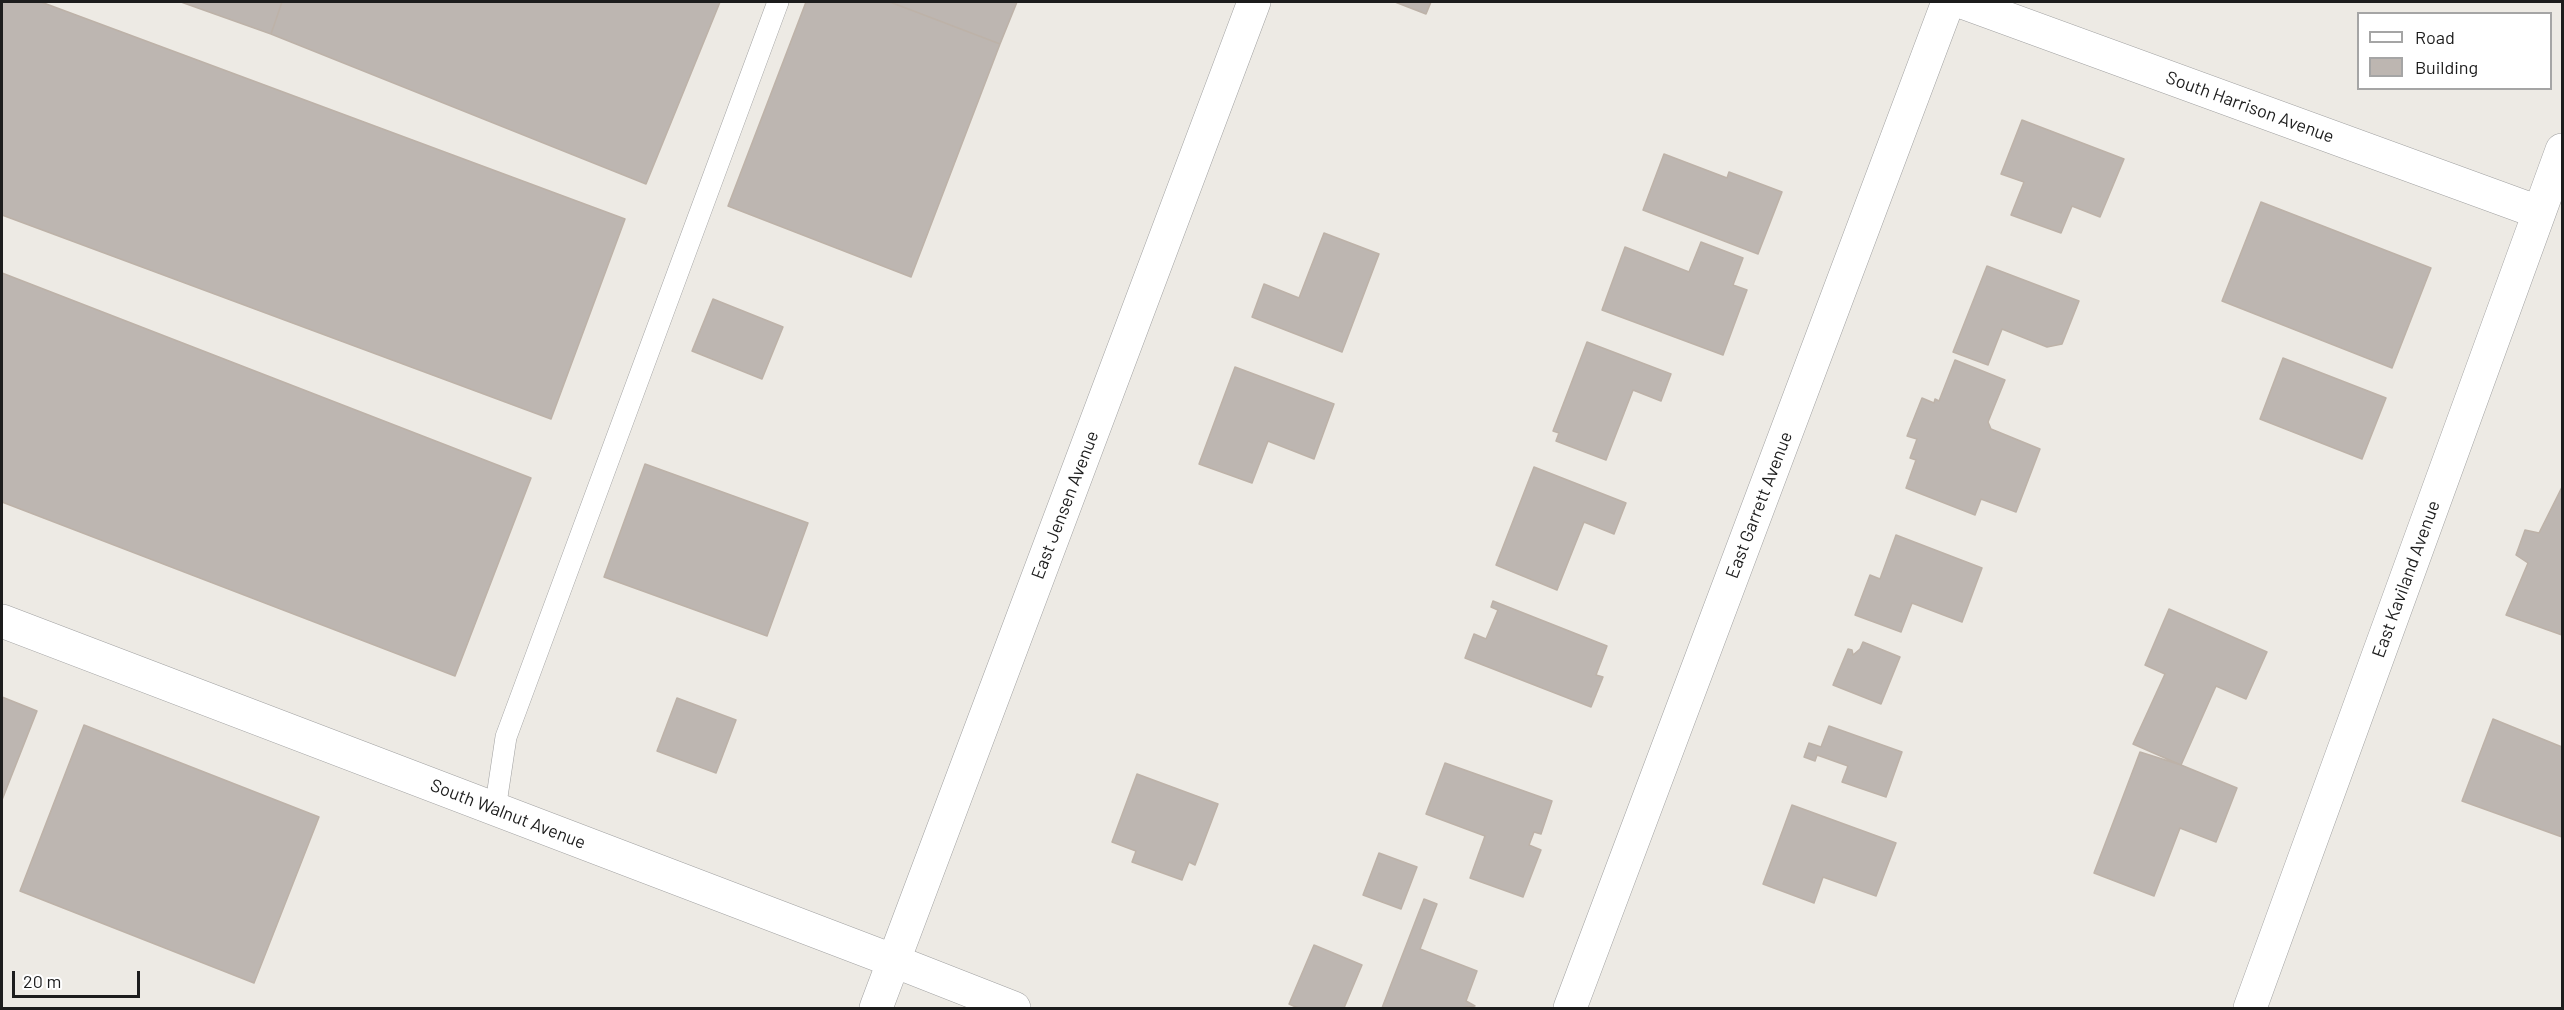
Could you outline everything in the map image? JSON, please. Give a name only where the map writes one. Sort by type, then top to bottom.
[{"type":"street","name":"East Jensen Avenue","points":[[876,1008],[1254,2]]},
{"type":"street","name":"East Garrett Avenue","points":[[1570,1008],[1948,2]]},
{"type":"street","name":"South Harrison Avenue","points":[[1962,2],[2538,212]]},
{"type":"street","name":"East Kaviland Avenue","points":[[2250,1008],[2562,150]]},
{"type":"street","name":"South Walnut Avenue","points":[[2,621],[1014,1008]]},
{"type":"lane","points":[[495,810],[507,737],[778,2]]},
{"type":"building","points":[[2,2],[41,2],[625,219],[551,419],[2,215]]},
{"type":"building","points":[[181,2],[282,2],[271,34]]},
{"type":"building","points":[[282,2],[720,2],[646,184],[271,34]]},
{"type":"building","points":[[806,2],[890,2],[1000,44],[911,277],[728,206]]},
{"type":"building","points":[[890,2],[1017,2],[1000,44]]},
{"type":"building","points":[[1395,2],[1431,2],[1426,14]]},
{"type":"building","points":[[2022,120],[2124,159],[2100,217],[2072,206],[2061,233],[2011,215],[2024,182],[2001,174]]},
{"type":"building","points":[[1664,154],[1727,178],[1729,172],[1782,192],[1758,254],[1643,210]]},
{"type":"building","points":[[2261,202],[2431,268],[2392,368],[2222,301]]},
{"type":"building","points":[[1324,233],[1379,254],[1342,352],[1252,317],[1264,284],[1299,298]]},
{"type":"building","points":[[1701,242],[1743,258],[1733,285],[1747,290],[1723,355],[1602,310],[1625,247],[1689,272]]},
{"type":"building","points":[[1987,266],[2079,301],[2062,344],[2047,347],[2002,329],[1988,365],[1953,352]]},
{"type":"building","points":[[2,273],[531,478],[455,676],[2,502]]},
{"type":"building","points":[[713,299],[783,327],[762,379],[692,351]]},
{"type":"building","points":[[1587,342],[1671,374],[1661,401],[1633,390],[1606,460],[1556,441],[1559,433],[1553,431]]},
{"type":"building","points":[[2283,358],[2386,398],[2362,459],[2260,419]]},
{"type":"building","points":[[1955,360],[2005,380],[1988,422],[1991,429],[2040,449],[2016,512],[1981,499],[1975,515],[1906,488],[1916,460],[1910,458],[1917,439],[1907,436],[1922,398],[1934,403],[1935,399],[1939,401]]},
{"type":"building","points":[[1235,367],[1334,404],[1314,459],[1268,441],[1252,483],[1199,464]]},
{"type":"building","points":[[645,464],[808,523],[767,636],[604,577]]},
{"type":"building","points":[[1534,467],[1626,503],[1614,534],[1584,522],[1557,590],[1496,565]]},
{"type":"building","points":[[2562,487],[2562,635],[2506,615],[2528,563],[2516,555],[2525,530],[2539,533]]},
{"type":"building","points":[[1896,535],[1982,568],[1962,622],[1912,603],[1901,632],[1855,615],[1870,575],[1880,579]]},
{"type":"building","points":[[1493,601],[1607,646],[1596,675],[1603,677],[1591,707],[1465,658],[1474,634],[1486,639],[1498,610],[1491,607]]},
{"type":"building","points":[[2169,609],[2267,652],[2246,699],[2216,686],[2181,765],[2133,744],[2165,674],[2145,665]]},
{"type":"building","points":[[1863,642],[1900,657],[1881,704],[1833,685],[1848,649],[1852,650],[1853,655],[1860,649]]},
{"type":"building","points":[[2,697],[37,711],[2,800]]},
{"type":"building","points":[[677,698],[736,720],[716,773],[657,751]]},
{"type":"building","points":[[2493,719],[2562,747],[2562,837],[2462,801]]},
{"type":"building","points":[[84,725],[319,817],[254,983],[20,891]]},
{"type":"building","points":[[1829,726],[1902,752],[1886,797],[1842,782],[1848,766],[1817,755],[1815,761],[1804,757],[1809,743],[1821,747]]},
{"type":"building","points":[[2140,752],[2181,765],[2237,788],[2216,842],[2180,828],[2154,896],[2094,873]]},
{"type":"building","points":[[1445,763],[1552,801],[1541,834],[1534,832],[1529,845],[1541,850],[1523,897],[1470,878],[1485,836],[1426,814]]},
{"type":"building","points":[[1137,774],[1218,804],[1195,865],[1189,862],[1182,880],[1132,862],[1136,851],[1112,842]]},
{"type":"building","points":[[1792,805],[1896,843],[1876,896],[1823,877],[1814,903],[1763,884]]},
{"type":"building","points":[[1379,853],[1417,867],[1401,909],[1363,895]]},
{"type":"building","points":[[1424,899],[1437,904],[1420,949],[1477,971],[1466,1001],[1475,1006],[1382,1008]]},
{"type":"building","points":[[1314,945],[1362,965],[1344,1008],[1298,1008],[1289,1004]]}]
